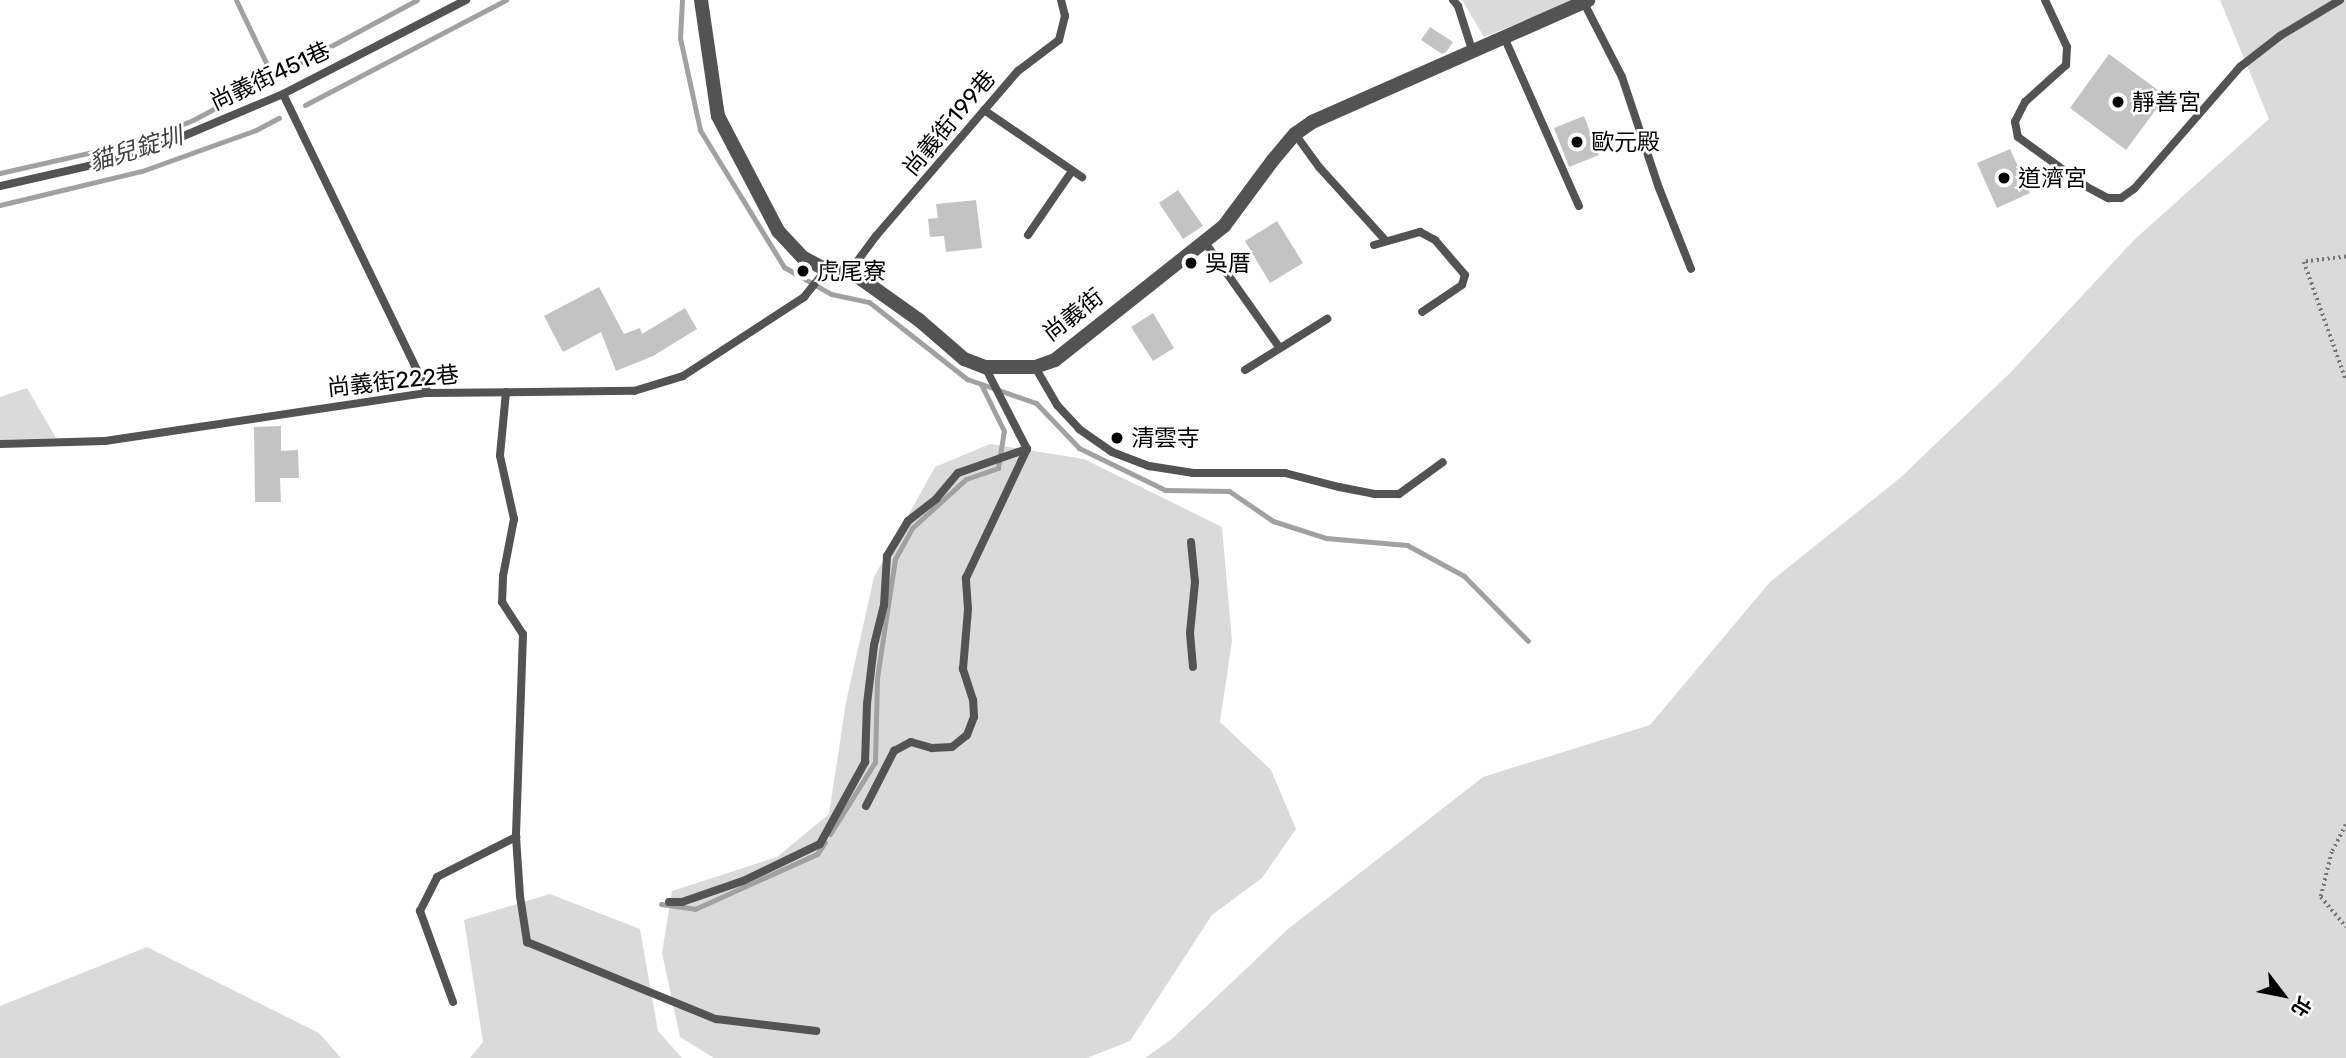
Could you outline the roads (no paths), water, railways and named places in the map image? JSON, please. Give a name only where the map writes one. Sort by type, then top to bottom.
[{"type":"street","points":[[701,0],[718,116],[778,230],[802,257],[826,270],[850,271]]},
{"type":"street","name":"尚義街","points":[[850,271],[919,320],[964,359],[987,371],[1035,367],[1055,360],[1224,226],[1295,135],[1345,106],[1586,2]]},
{"type":"lane","name":"尚義街451巷","points":[[0,186],[141,154],[283,94],[466,0]]},
{"type":"lane","name":"尚義街199巷","points":[[850,271],[876,236],[1018,71],[1059,40],[1065,16],[1061,0]]},
{"type":"lane","points":[[1452,0],[1458,6],[1472,50]]},
{"type":"lane","points":[[2045,0],[2067,47],[2066,65],[2025,102],[2015,122],[2018,137],[2087,187],[2108,198],[2121,198],[2134,189],[2240,67],[2280,36],[2340,0]]},
{"type":"lane","points":[[1586,2],[1622,76],[1659,188],[1691,270]]},
{"type":"lane","points":[[1504,37],[1579,206]]},
{"type":"lane","points":[[283,94],[428,393]]},
{"type":"lane","points":[[984,110],[1082,177]]},
{"type":"lane","points":[[1295,135],[1319,167],[1386,242]]},
{"type":"lane","points":[[1028,235],[1072,171]]},
{"type":"lane","points":[[1374,245],[1420,232],[1435,240],[1465,275],[1462,285],[1422,312]]},
{"type":"lane","points":[[1204,242],[1279,347]]},
{"type":"lane","name":"尚義街222巷","points":[[0,444],[105,441],[428,393],[634,391],[683,376],[807,294],[826,270]]},
{"type":"lane","points":[[1245,370],[1327,319]]},
{"type":"lane","points":[[1035,367],[1057,405],[1079,429],[1112,452],[1149,466],[1193,473],[1285,473],[1363,492],[1399,494],[1443,462]]},
{"type":"lane","points":[[987,371],[1027,449]]},
{"type":"lane","points":[[506,392],[500,456],[514,519],[503,576],[502,602],[523,634],[516,837],[520,896],[527,942],[716,1019],[816,1031]]},
{"type":"lane","points":[[866,806],[894,751],[911,743],[932,748],[952,747],[967,735],[974,717],[973,701],[963,669],[968,609],[966,578],[1027,449]]},
{"type":"lane","points":[[669,902],[682,902],[743,881],[820,844],[865,762],[867,704],[874,645],[884,605],[887,556],[908,521],[936,499],[958,473],[1027,449]]},
{"type":"lane","points":[[1191,542],[1195,582],[1190,633],[1193,667]]},
{"type":"lane","points":[[453,1002],[420,911],[437,877],[516,837]]},
{"type":"waterway","points":[[236,0],[272,75]]},
{"type":"waterway","points":[[0,173],[141,141],[193,120],[417,0]]},
{"type":"waterway","name":"貓兒錠圳","points":[[305,105],[506,0]]},
{"type":"waterway","points":[[682,0],[680,38],[700,130],[784,267],[831,294],[869,302],[967,379],[1036,403],[1079,448],[1165,490],[1229,491],[1273,521],[1326,538],[1407,545],[1464,576],[1528,641]]},
{"type":"waterway","name":"貓兒錠圳","points":[[0,205],[142,171],[256,130],[279,118]]},
{"type":"waterway","points":[[830,834],[875,762],[877,678],[895,559],[912,528],[966,479],[998,468],[1004,431],[981,384]]},
{"type":"waterway","points":[[661,904],[695,909],[817,854],[825,842]]},
{"type":"place","name":"靜善宮","points":[[2118,102]]},
{"type":"place","name":"歐元殿","points":[[1577,142]]},
{"type":"place","name":"道濟宮","points":[[2004,178]]},
{"type":"place","name":"吳厝","points":[[1191,263]]},
{"type":"place","name":"虎尾寮","points":[[803,271]]},
{"type":"place","name":"清雲寺","points":[[1117,438]]}]
